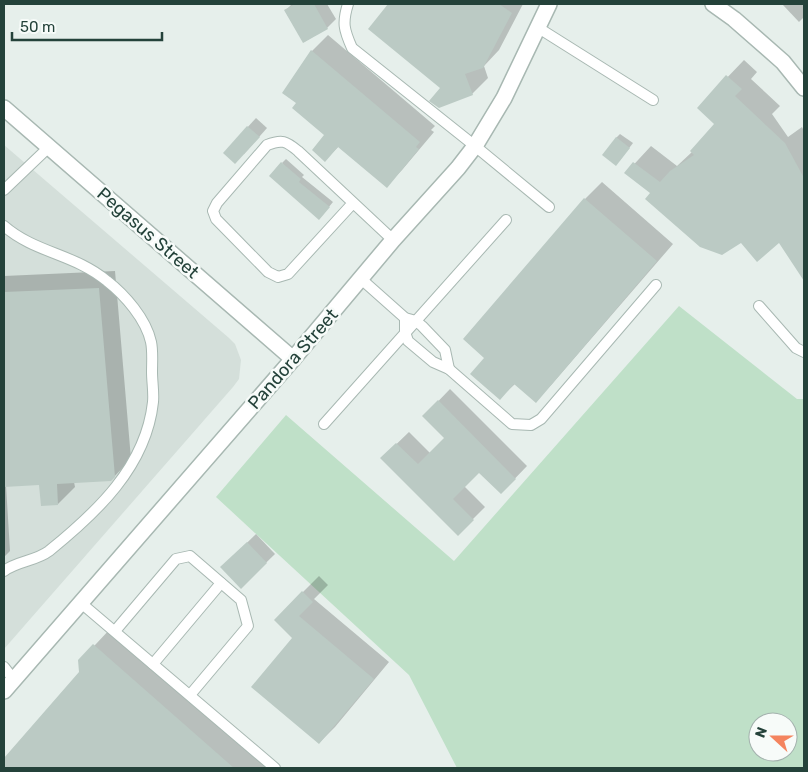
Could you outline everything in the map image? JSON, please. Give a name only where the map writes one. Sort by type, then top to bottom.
[{"type":"street","name":"Pandora Street","points":[[9,686],[293,359],[360,278],[458,168],[475,146],[504,98],[549,4]]},
{"type":"street","points":[[713,4],[734,19],[783,62],[804,88]]},
{"type":"street","name":"Pegasus Street","points":[[4,108],[293,359]]},
{"type":"lane","points":[[348,4],[343,18],[344,32],[352,48],[549,207]]},
{"type":"lane","points":[[538,27],[653,100]]},
{"type":"lane","points":[[353,203],[299,264],[288,274],[278,277],[268,272],[216,220],[214,211],[217,203],[267,144],[285,141],[394,240]]},
{"type":"lane","points":[[4,190],[49,147]]},
{"type":"lane","points":[[324,424],[506,220]]},
{"type":"lane","points":[[4,226],[17,238],[84,265],[107,280],[128,300],[138,313],[151,341],[153,402],[146,432],[132,466],[105,502],[47,553],[9,566],[4,570]]},
{"type":"lane","points":[[360,278],[405,318],[416,321],[422,326],[445,350],[449,370]]},
{"type":"lane","points":[[405,318],[405,332],[408,341],[433,362],[449,370],[512,424],[531,426],[541,419],[656,285]]},
{"type":"lane","points":[[759,306],[796,348],[804,352]]},
{"type":"lane","points":[[115,631],[176,559],[190,556],[241,600],[248,626],[190,695]]},
{"type":"lane","points":[[153,664],[221,583]]},
{"type":"lane","points":[[81,603],[275,768]]},
{"type":"lane","points":[[4,667],[9,686]]},
{"type":"shaded area","points":[[4,145],[229,338],[235,344],[241,360],[239,379],[233,387],[4,649]]},
{"type":"green space","points":[[679,306],[797,399],[804,399],[804,768],[457,768],[409,675],[216,497],[286,415],[454,561]]},
{"type":"building","points":[[295,4],[314,4],[328,29],[303,43],[284,10]]},
{"type":"building","points":[[388,4],[499,4],[512,13],[483,68],[465,74],[473,95],[439,108],[429,101],[440,88],[368,29]]},
{"type":"building","points":[[311,50],[420,142],[416,147],[419,149],[387,188],[338,147],[325,162],[312,150],[324,135],[292,108],[296,103],[282,93]]},
{"type":"building","points":[[726,75],[742,89],[735,96],[785,143],[804,178],[804,281],[779,243],[757,262],[741,243],[722,255],[700,247],[645,199],[650,193],[624,173],[633,162],[660,182],[670,171],[694,155],[690,151],[714,124],[697,108]]},
{"type":"building","points":[[247,126],[260,137],[235,164],[223,153]]},
{"type":"building","points":[[616,137],[630,148],[616,166],[602,155]]},
{"type":"building","points":[[281,162],[301,179],[299,182],[330,207],[319,220],[269,176]]},
{"type":"building","points":[[584,198],[657,261],[536,403],[514,384],[500,400],[470,374],[484,358],[463,339]]},
{"type":"building","points":[[99,288],[115,477],[111,481],[57,484],[58,505],[41,506],[39,485],[4,487],[4,292]]},
{"type":"building","points":[[438,400],[516,479],[501,494],[479,473],[453,499],[474,520],[458,536],[380,458],[396,443],[418,464],[444,438],[422,416]]},
{"type":"building","points":[[247,542],[267,563],[241,589],[220,567]]},
{"type":"building","points":[[302,591],[313,602],[299,616],[374,679],[319,744],[251,687],[292,638],[274,620]]},
{"type":"building","points":[[93,644],[234,768],[4,768],[4,758],[79,672],[78,660]]}]
